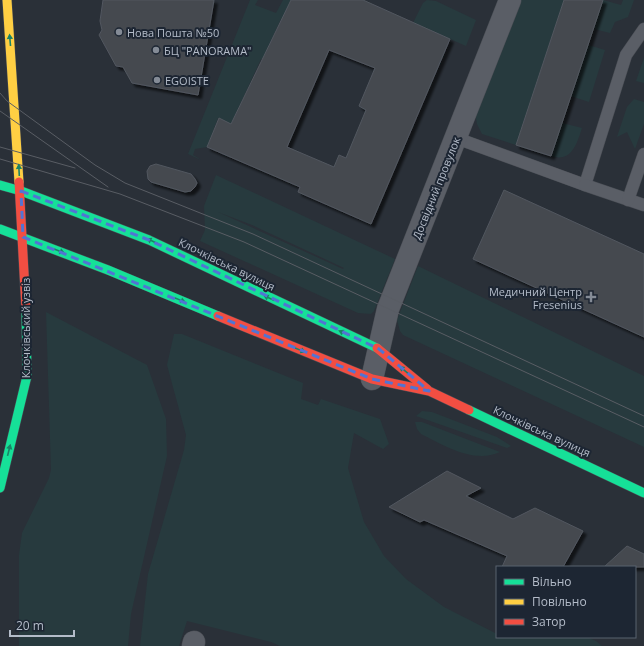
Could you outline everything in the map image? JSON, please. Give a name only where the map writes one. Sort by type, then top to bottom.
[{"type":"main road","name":"Клочківський узвіз","points":[[0,488],[27,376],[26,286],[7,0]]},
{"type":"main road","name":"Клочківська вулиця","points":[[0,185],[20,190],[142,237],[379,349],[430,391]]},
{"type":"main road","name":"Клочківська вулиця","points":[[0,229],[372,379],[430,391],[644,493]]},
{"type":"street","name":"Досвідний провулок","points":[[372,379],[388,309],[510,0]]},
{"type":"lane","points":[[585,185],[626,55],[644,29]]},
{"type":"lane","points":[[456,138],[644,205]]},
{"type":"lane","points":[[628,200],[644,154]]},
{"type":"highlighted area","points":[[21,191],[149,240],[379,349],[429,391],[372,379],[23,237]]},
{"type":"green space","points":[[250,0],[258,0],[255,5],[276,13],[283,0],[291,0],[288,6],[289,22],[281,19],[268,47],[270,62],[261,59],[231,124],[218,118],[207,147],[195,149],[193,155],[201,160],[188,154]]},
{"type":"green space","points":[[427,0],[436,1],[476,20],[466,46],[413,23],[423,3]]},
{"type":"green space","points":[[519,0],[564,0],[516,145],[482,134],[477,124],[475,112]]},
{"type":"green space","points":[[603,0],[621,5],[623,0],[634,0],[628,17],[615,22],[610,33],[594,29]]},
{"type":"green space","points":[[588,45],[605,50],[589,102],[571,96]]},
{"type":"green space","points":[[644,58],[644,83],[636,81]]},
{"type":"green space","points":[[634,99],[644,102],[644,124],[635,149],[627,132],[617,137],[627,107]]},
{"type":"green space","points":[[562,123],[582,128],[576,145],[569,154],[564,157],[551,156]]},
{"type":"green space","points":[[216,175],[395,259],[374,311],[371,314],[358,313],[200,241],[205,230],[204,206]],"holes":[[[218,212],[252,225],[344,268],[343,269]]]},
{"type":"green space","points":[[418,266],[644,376],[644,447],[403,335],[400,331],[397,320]]},
{"type":"green space","points":[[46,312],[147,365],[166,419],[167,456],[131,614],[128,646],[19,646],[19,555],[22,533],[49,478],[51,470]]},
{"type":"green space","points":[[174,334],[182,334],[303,383],[301,399],[318,405],[321,399],[380,419],[389,444],[383,449],[354,433],[348,468],[364,522],[384,556],[406,579],[444,607],[496,633],[496,638],[589,638],[602,646],[280,646],[271,642],[187,621],[179,646],[140,646],[148,574],[184,450],[186,435],[167,365]]},
{"type":"green space","points":[[422,411],[432,412],[497,437],[511,446],[507,448],[416,416]]},
{"type":"green space","points":[[415,422],[422,422],[500,452],[480,456],[460,452],[421,434],[417,429]]},
{"type":"building","name":"БЦ \"PANORAMA\"","points":[[103,0],[214,0],[198,95],[132,83],[123,67],[116,66],[99,35],[102,30],[100,21]]},
{"type":"building","points":[[291,0],[363,0],[450,39],[371,224],[298,192],[300,187],[207,147],[219,118],[231,124]],"holes":[[[329,50],[375,68],[359,106],[366,110],[346,158],[339,155],[334,167],[287,147]]]},
{"type":"building","points":[[564,0],[603,0],[551,156],[516,145]]},
{"type":"building","points":[[156,164],[191,174],[197,183],[195,187],[191,191],[185,192],[151,182],[148,179],[147,171],[150,166]]},
{"type":"building","points":[[504,190],[644,254],[644,337],[473,259]]},
{"type":"building","points":[[447,471],[481,488],[466,496],[513,519],[535,508],[583,531],[564,566],[502,566],[507,556],[424,520],[420,522],[389,507]]},
{"type":"building","points":[[627,546],[644,554],[644,567],[605,566]]},
{"type":"tram line","points":[[0,93],[7,101],[95,165],[125,183],[253,234],[644,416]]},
{"type":"tram line","points":[[0,111],[108,187]]},
{"type":"tram line","points":[[0,147],[75,168]]},
{"type":"tram line","points":[[0,159],[120,194],[244,242],[644,427]]},
{"type":"traffic: fast","points":[[0,185],[21,191],[149,240],[377,348]]},
{"type":"traffic: fast","points":[[0,229],[108,270],[218,316]]},
{"type":"traffic: fast","points":[[0,488],[27,376],[26,309]]},
{"type":"traffic: fast","points":[[469,410],[644,493]]},
{"type":"traffic: slow","points":[[7,0],[19,182]]},
{"type":"traffic: jam","points":[[19,182],[26,309]]},
{"type":"traffic: jam","points":[[218,316],[372,379],[429,391],[469,410]]},
{"type":"traffic: jam","points":[[377,348],[427,389]]},
{"type":"place","name":"Нова Пошта №50","points":[[119,32]]},
{"type":"place","name":"БЦ \"PANORAMA\"","points":[[156,50]]},
{"type":"place","name":"EGOISTE","points":[[157,80]]},
{"type":"place","name":"Медичний Центр Fresenius","points":[[591,297]]}]
